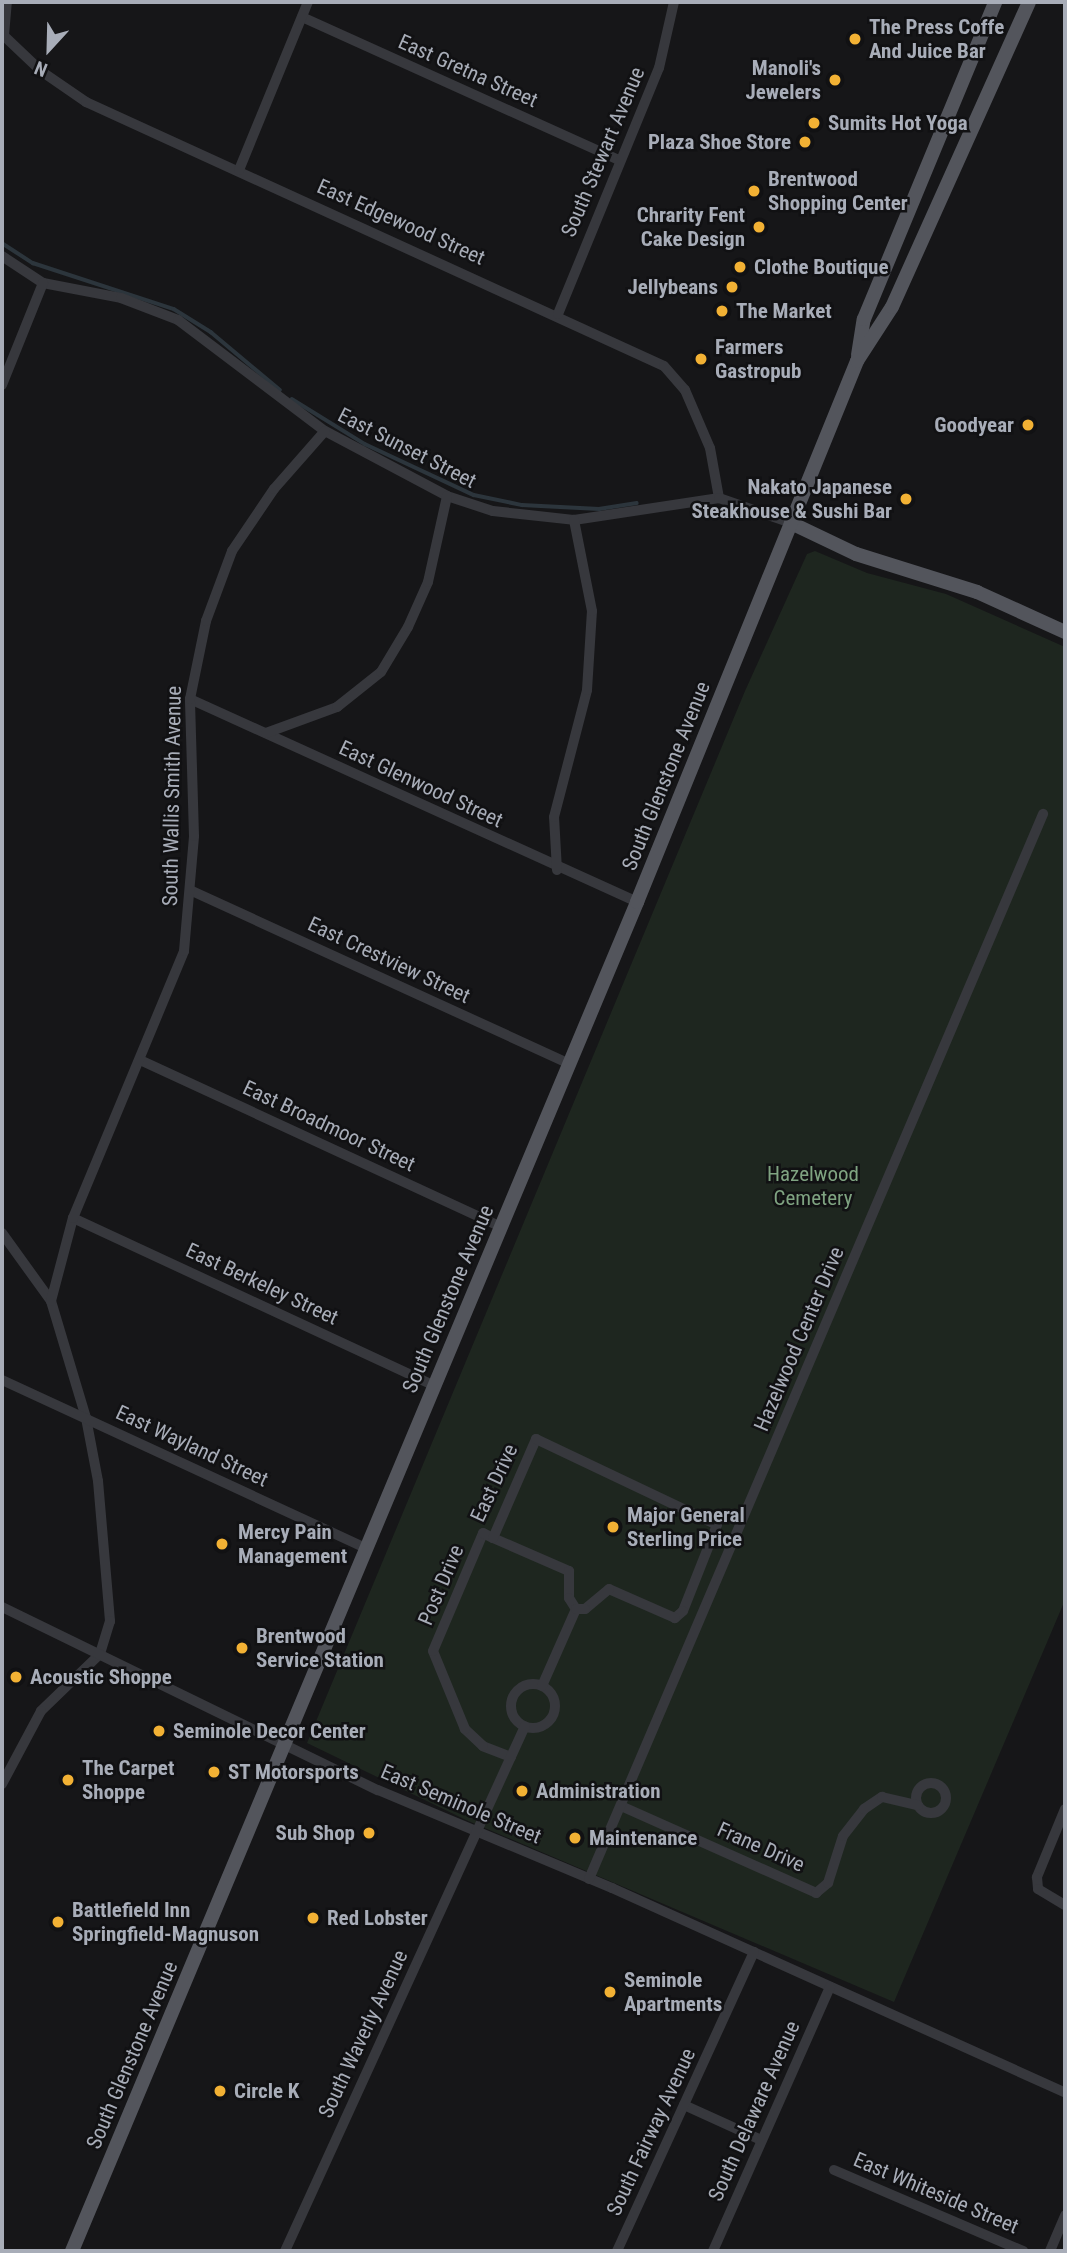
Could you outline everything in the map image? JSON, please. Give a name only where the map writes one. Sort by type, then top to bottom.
[{"type":"main road","name":"South Glenstone Avenue","points":[[857,361],[864,319],[995,2]]},
{"type":"main road","name":"South Glenstone Avenue","points":[[72,2251],[570,1064],[857,361],[892,307],[1029,2]]},
{"type":"main road","name":"East Sunset Street","points":[[791,523],[856,554],[977,592],[1065,632]]},
{"type":"street","points":[[3,35],[7,2]]},
{"type":"street","points":[[239,170],[308,2]]},
{"type":"street","name":"South Stewart Avenue","points":[[558,314],[618,160],[659,68],[672,2]]},
{"type":"street","name":"East Gretna Street","points":[[302,17],[618,160]]},
{"type":"street","name":"East Edgewood Street","points":[[3,35],[41,71],[86,102],[558,314],[664,366],[685,390],[710,448],[719,498]]},
{"type":"street","name":"East Sunset Street","points":[[2,256],[43,283],[121,298],[178,320],[324,431],[447,496],[493,511],[574,520],[719,498],[791,523]]},
{"type":"street","points":[[2,386],[43,283]]},
{"type":"street","name":"South Wallis Smith Avenue","points":[[51,1301],[73,1218],[184,951],[192,891],[190,699],[206,621],[232,551],[274,489],[324,431]]},
{"type":"street","points":[[266,733],[337,707],[381,672],[408,627],[428,582],[447,496]]},
{"type":"street","points":[[557,870],[554,817],[587,690],[592,611],[574,520]]},
{"type":"street","name":"East Glenwood Street","points":[[190,699],[557,870],[637,902]]},
{"type":"street","name":"Hazelwood Center Drive","points":[[589,1879],[1043,814]]},
{"type":"street","name":"East Crestview Street","points":[[192,891],[570,1064]]},
{"type":"street","name":"East Broadmoor Street","points":[[140,1060],[501,1227]]},
{"type":"street","name":"East Berkeley Street","points":[[73,1218],[435,1386]]},
{"type":"street","points":[[2,1233],[51,1301],[86,1418],[98,1481],[110,1620],[100,1654],[41,1711],[2,1784]]},
{"type":"street","name":"East Wayland Street","points":[[2,1380],[366,1548]]},
{"type":"street","name":"East Drive","points":[[488,1536],[537,1439],[718,1525],[683,1611],[675,1618],[609,1589],[585,1609],[576,1609]]},
{"type":"street","points":[[488,1536],[569,1571],[569,1598],[576,1609],[542,1686]]},
{"type":"street","name":"Post Drive","points":[[488,1536],[433,1651],[465,1729],[483,1746],[511,1758]]},
{"type":"street","name":"East Seminole Street","points":[[2,1607],[285,1746],[477,1833],[754,1952],[1065,2093]]},
{"type":"street","points":[[527,1685],[542,1686],[552,1695],[553,1715],[544,1725],[524,1726],[514,1716],[515,1694],[527,1685]]},
{"type":"street","name":"South Waverly Avenue","points":[[285,2251],[524,1726]]},
{"type":"street","name":"Frane Drive","points":[[621,1806],[816,1893],[828,1883],[843,1836],[864,1809],[882,1797],[918,1805]]},
{"type":"street","points":[[1065,1809],[1037,1877],[1038,1889],[1065,1905]]},
{"type":"street","name":"South Fairway Avenue","points":[[617,2251],[754,1952]]},
{"type":"street","name":"South Delaware Avenue","points":[[713,2251],[830,1987]]},
{"type":"street","points":[[684,2105],[761,2140]]},
{"type":"street","name":"East Whiteside Street","points":[[834,2170],[1023,2251]]},
{"type":"street","points":[[1050,2251],[1065,2215]]},
{"type":"green space","name":"Hazelwood Cemetery","points":[[815,551],[867,573],[946,594],[1065,647],[1065,1600],[894,2002],[466,1820],[307,1743],[745,691],[807,554]]},
{"type":"waterway","points":[[2,243],[33,263],[174,309],[211,332],[280,390]]},
{"type":"waterway","points":[[292,399],[365,444],[474,495],[522,505],[599,509],[637,503]]},
{"type":"place","name":"The Press Coffe And Juice Bar","points":[[855,39]]},
{"type":"place","name":"Manoli's Jewelers","points":[[835,80]]},
{"type":"place","name":"Sumits Hot Yoga","points":[[814,123]]},
{"type":"place","name":"Plaza Shoe Store","points":[[805,142]]},
{"type":"place","name":"Brentwood Shopping Center","points":[[754,191]]},
{"type":"place","name":"Chrarity Fent Cake Design","points":[[759,227]]},
{"type":"place","name":"Clothe Boutique","points":[[740,267]]},
{"type":"place","name":"Jellybeans","points":[[732,287]]},
{"type":"place","name":"The Market","points":[[722,311]]},
{"type":"place","name":"Farmers Gastropub","points":[[701,359]]},
{"type":"place","name":"Goodyear","points":[[1028,425]]},
{"type":"place","name":"Nakato Japanese Steakhouse & Sushi Bar","points":[[906,499]]},
{"type":"place","name":"Major General Sterling Price","points":[[613,1527]]},
{"type":"place","name":"Mercy Pain Management","points":[[222,1544]]},
{"type":"place","name":"Brentwood Service Station","points":[[242,1648]]},
{"type":"place","name":"Acoustic Shoppe","points":[[16,1677]]},
{"type":"place","name":"Seminole Decor Center","points":[[159,1731]]},
{"type":"place","name":"ST Motorsports","points":[[214,1772]]},
{"type":"place","name":"The Carpet Shoppe","points":[[68,1780]]},
{"type":"place","name":"Administration","points":[[522,1791]]},
{"type":"place","name":"Sub Shop","points":[[369,1833]]},
{"type":"place","name":"Maintenance","points":[[575,1838]]},
{"type":"place","name":"Red Lobster","points":[[313,1918]]},
{"type":"place","name":"Battlefield Inn Springfield-Magnuson","points":[[58,1922]]},
{"type":"place","name":"Seminole Apartments","points":[[610,1992]]},
{"type":"place","name":"Circle K","points":[[220,2091]]}]
